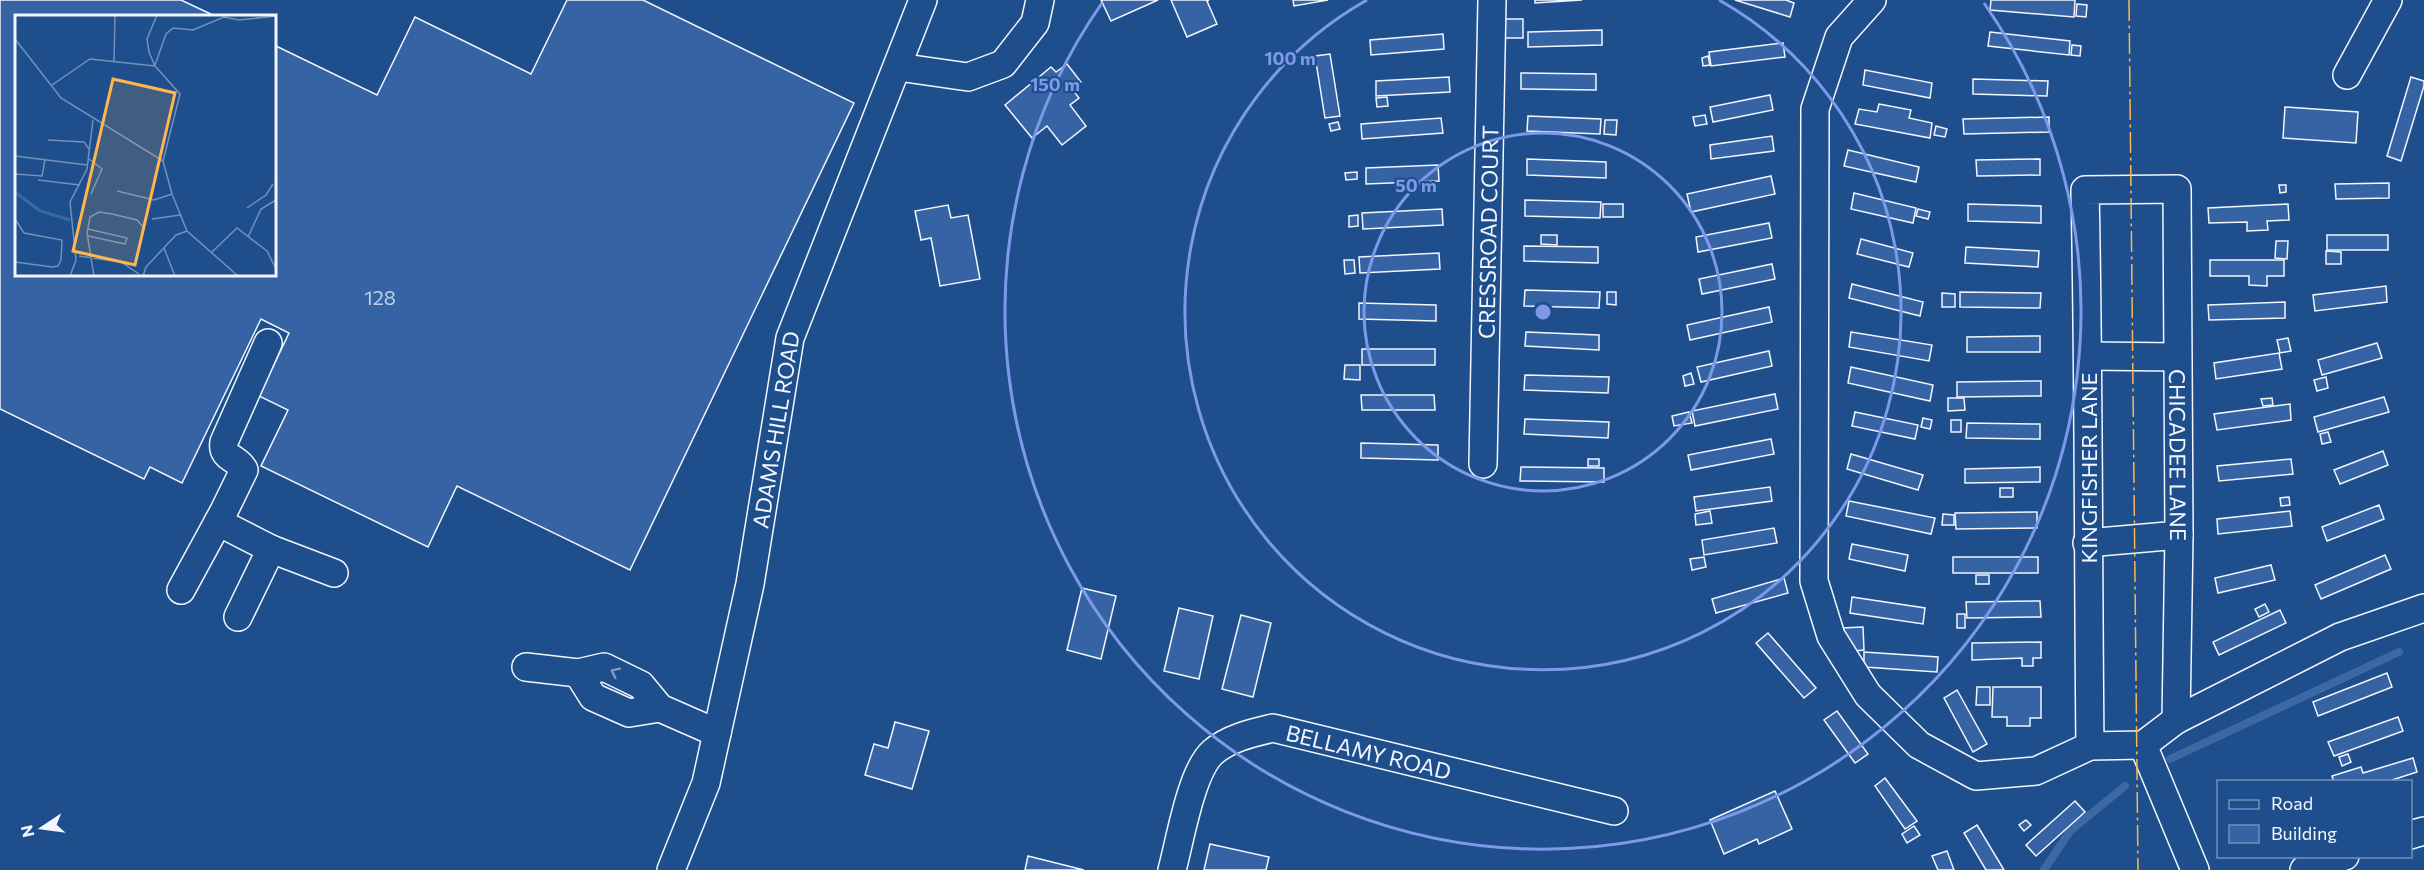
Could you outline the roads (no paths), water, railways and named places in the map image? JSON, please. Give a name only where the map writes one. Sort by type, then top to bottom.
[{"type":"street","name":"ADAMS HILL ROAD","points":[[670,870],[706,783],[750,584],[790,338],[923,0]]},
{"type":"street","points":[[898,67],[968,77],[1003,64],[1035,23],[1040,0]]},
{"type":"street","name":"CRESSROAD COURT","points":[[1483,464],[1492,0]]},
{"type":"street","points":[[1872,0],[1839,37],[1815,109],[1814,581],[1831,636],[1868,695],[1919,745],[1976,776],[2036,771],[2090,746],[2143,745],[2176,720],[2340,637],[2424,608]]},
{"type":"street","points":[[2347,75],[2388,0]]},
{"type":"street","name":"KINGFISHER LANE","points":[[2090,746],[2087,543],[2089,356],[2085,190],[2177,189]]},
{"type":"street","name":"CHICADEE LANE","points":[[2176,720],[2179,535],[2177,189]]},
{"type":"street","points":[[181,590],[244,470],[240,463],[226,455],[223,449],[224,442],[268,343]]},
{"type":"street","points":[[2089,356],[2178,357]]},
{"type":"street","points":[[218,522],[271,549],[334,573]]},
{"type":"street","points":[[2087,543],[2179,535]]},
{"type":"street","points":[[238,617],[271,549]]},
{"type":"street","points":[[526,667],[578,673],[604,667],[641,685],[660,708],[717,733]]},
{"type":"street","name":"BELLAMY ROAD","points":[[1172,870],[1195,781],[1212,753],[1242,736],[1273,729],[1614,811]]},
{"type":"street","points":[[2143,745],[2196,870]]},
{"type":"street","points":[[2304,870],[2339,858]]},
{"type":"waterway","points":[[2170,759],[2399,652]]},
{"type":"waterway","points":[[2044,870],[2070,831],[2125,786]]}]
